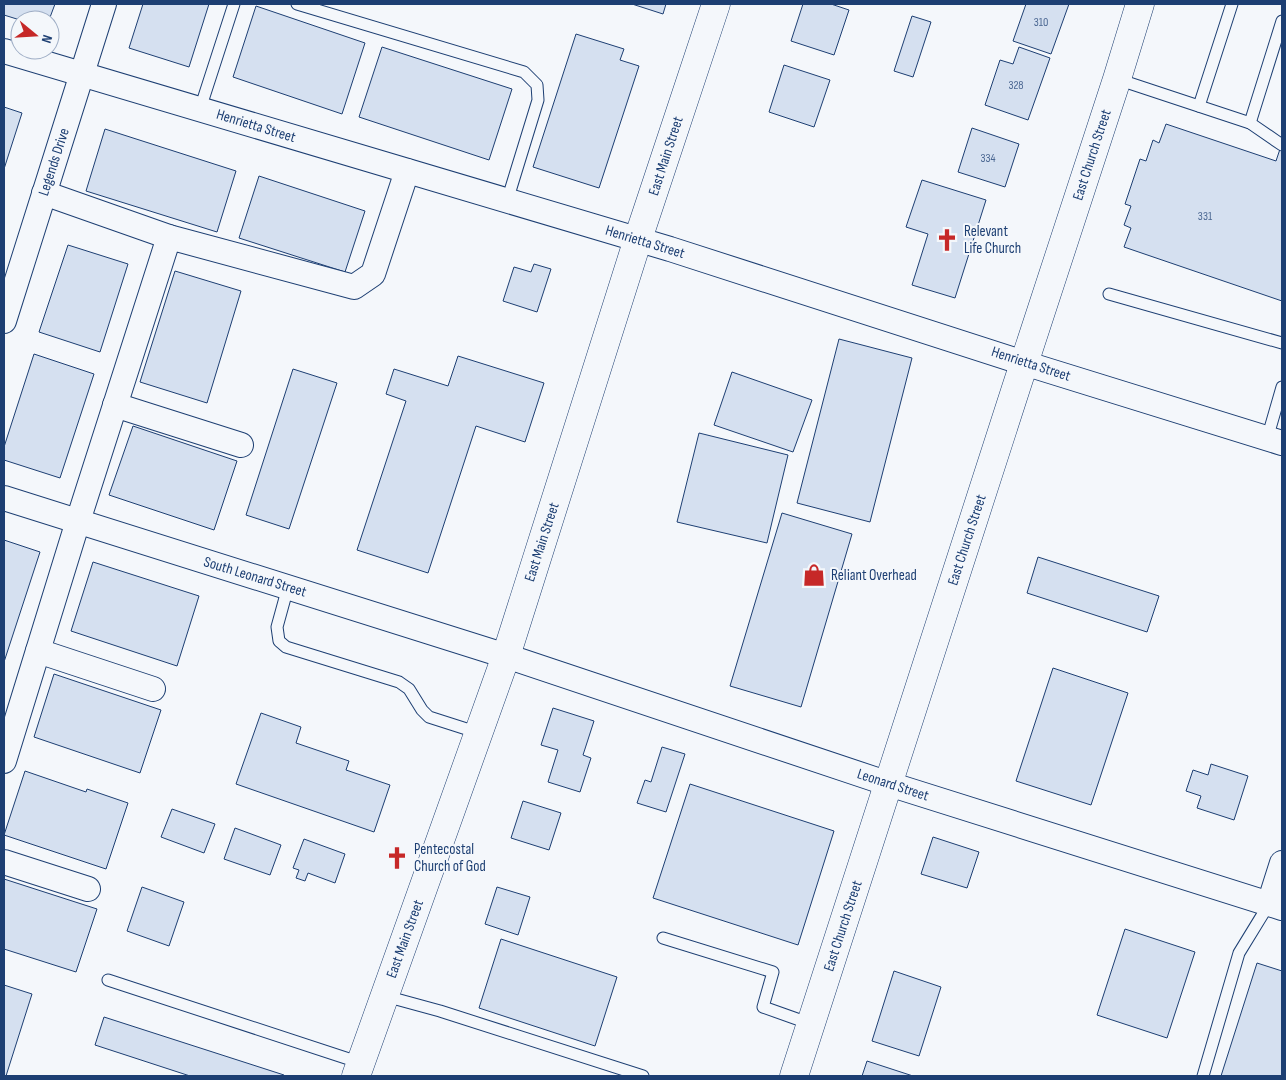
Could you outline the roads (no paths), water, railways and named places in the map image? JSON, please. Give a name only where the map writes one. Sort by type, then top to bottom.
[{"type":"main road","name":"East Main Street","points":[[358,1070],[506,656],[638,239],[716,4]]},
{"type":"main road","name":"East Church Street","points":[[794,1076],[1140,4]]},
{"type":"street","name":"Legends Drive","points":[[4,321],[104,4]]},
{"type":"street","name":"Henrietta Street","points":[[4,51],[670,248],[1274,441]]},
{"type":"street","points":[[44,193],[169,237],[354,287],[373,274],[407,171]]},
{"type":"street","points":[[4,761],[169,237]]},
{"type":"street","points":[[115,405],[241,445]]},
{"type":"street","name":"South Leonard Street","points":[[4,498],[506,656]]},
{"type":"street","points":[[38,651],[152,689]]},
{"type":"street","name":"Leonard Street","points":[[506,656],[889,784],[1276,906]]},
{"type":"street","points":[[4,862],[88,889]]},
{"type":"street","points":[[1276,906],[1282,863]]},
{"type":"lane","points":[[200,109],[234,4]]},
{"type":"lane","points":[[297,4],[524,72],[537,85],[538,100],[507,201]]},
{"type":"lane","points":[[1200,106],[1232,4]]},
{"type":"lane","points":[[1250,123],[1282,21]]},
{"type":"lane","points":[[1117,79],[1250,123],[1282,144]]},
{"type":"lane","points":[[1109,294],[1282,343]]},
{"type":"lane","points":[[1274,441],[1282,387]]},
{"type":"lane","points":[[288,587],[277,627],[279,641],[286,647],[399,682],[409,689],[422,710],[429,717],[479,733]]},
{"type":"lane","points":[[1203,1076],[1239,953],[1276,906]]},
{"type":"lane","points":[[663,938],[773,972],[763,1007],[811,1024]]},
{"type":"lane","points":[[108,980],[358,1070]]},
{"type":"lane","points":[[384,996],[440,1011],[643,1076]]},
{"type":"place","name":"Relevant Life Church","points":[[947,240]]},
{"type":"place","name":"Reliant Overhead","points":[[814,575]]},
{"type":"place","name":"Pentecostal Church of God","points":[[397,858]]}]
